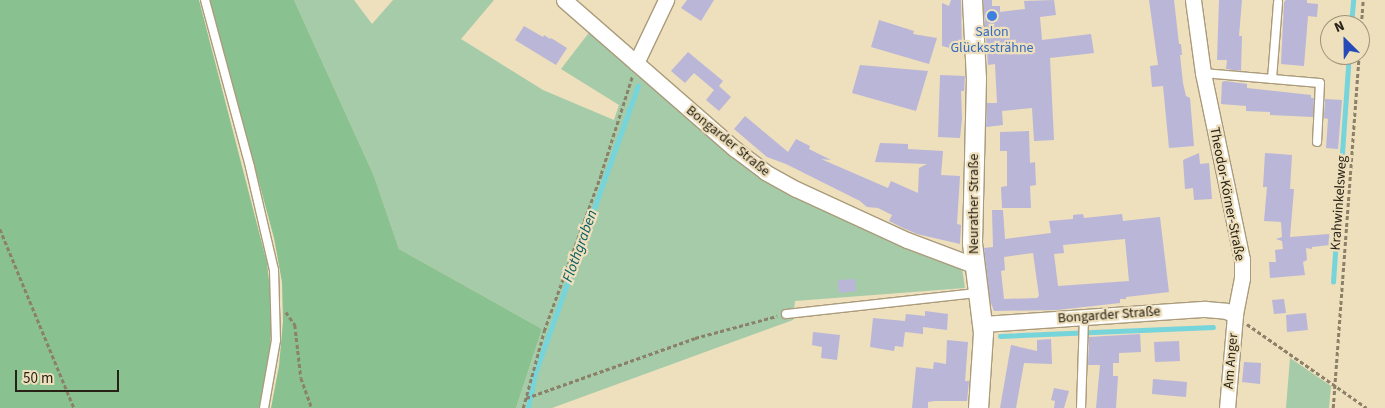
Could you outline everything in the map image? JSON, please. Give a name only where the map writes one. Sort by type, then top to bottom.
[{"type":"street","name":"Bongarder Straße","points":[[564,0],[735,149],[766,172],[804,193],[907,240],[974,265]]},
{"type":"street","points":[[636,63],[666,0]]},
{"type":"street","name":"Neurather Straße","points":[[972,0],[976,62],[974,265],[982,324],[983,358],[978,408]]},
{"type":"street","name":"Theodor-Körner-Straße","points":[[1193,0],[1203,73],[1241,250],[1242,278],[1235,314]]},
{"type":"street","name":"Bongarder Straße","points":[[982,324],[1084,321],[1212,309],[1235,314]]},
{"type":"street","name":"Am Anger","points":[[1227,408],[1235,314]]},
{"type":"lane","points":[[205,0],[267,235],[274,270],[276,302],[274,363],[264,408]]},
{"type":"lane","points":[[1272,79],[1278,2]]},
{"type":"lane","points":[[1203,73],[1320,83],[1317,142]]},
{"type":"lane","points":[[786,314],[977,293]]},
{"type":"lane","points":[[1080,408],[1084,321]]},
{"type":"path","name":"Krahwinkelsweg","points":[[1333,408],[1364,0]]},
{"type":"path","points":[[523,408],[544,331],[601,174],[636,63]]},
{"type":"path","points":[[0,229],[74,408]]},
{"type":"path","points":[[276,302],[295,325],[300,378],[312,408]]},
{"type":"path","points":[[525,398],[695,338],[786,314]]},
{"type":"path","points":[[1235,314],[1367,408]]},
{"type":"green space","points":[[0,0],[199,0],[267,263],[272,307],[270,351],[259,408],[0,408]]},
{"type":"green space","points":[[210,0],[294,0],[374,176],[399,249],[542,329],[516,408],[271,408],[279,366],[283,321],[282,282],[274,238]]},
{"type":"green space","points":[[294,0],[354,0],[372,24],[393,0],[494,0],[461,39],[543,90],[614,120],[619,105],[561,69],[591,30],[748,166],[962,268],[965,288],[795,301],[793,320],[552,408],[516,408],[542,329],[399,249],[374,176]]},
{"type":"green space","points":[[1290,358],[1331,386],[1329,408],[1286,408]]},
{"type":"building","points":[[687,0],[714,0],[701,21],[681,8]]},
{"type":"building","points":[[951,0],[961,0],[962,51],[942,46],[942,3],[949,6]]},
{"type":"building","points":[[983,0],[992,0],[992,6],[1000,6],[1000,12],[1025,9],[1024,1],[1054,0],[1056,15],[1040,17],[1042,40],[1091,34],[1094,53],[1050,58],[1054,140],[1034,141],[1032,108],[1002,111],[1003,125],[986,127],[987,103],[997,103],[995,64],[988,65]]},
{"type":"building","points":[[1149,0],[1174,0],[1179,44],[1181,44],[1182,55],[1180,55],[1183,83],[1186,96],[1190,98],[1194,146],[1169,148],[1163,86],[1152,87],[1150,66],[1158,65]]},
{"type":"building","points":[[1219,0],[1242,0],[1239,36],[1242,36],[1241,71],[1226,69],[1227,60],[1217,60]]},
{"type":"building","points":[[1286,0],[1307,0],[1307,3],[1318,4],[1317,17],[1308,16],[1304,66],[1281,64],[1284,2]]},
{"type":"building","points":[[879,20],[914,31],[913,34],[937,38],[929,64],[871,47]]},
{"type":"building","points":[[524,26],[543,37],[544,35],[551,38],[567,48],[556,65],[515,40]]},
{"type":"building","points":[[688,52],[723,81],[719,86],[731,97],[719,111],[706,100],[714,90],[694,73],[685,83],[671,71]]},
{"type":"building","points":[[860,65],[928,71],[916,111],[852,93]]},
{"type":"building","points":[[940,75],[965,76],[964,91],[961,91],[962,119],[960,138],[938,137]]},
{"type":"building","points":[[1222,82],[1247,84],[1247,88],[1311,95],[1311,98],[1314,98],[1313,117],[1270,115],[1270,112],[1246,111],[1246,106],[1221,104]]},
{"type":"building","points":[[1325,99],[1342,100],[1338,149],[1326,148],[1328,119],[1324,118]]},
{"type":"building","points":[[745,116],[788,152],[796,139],[810,146],[809,149],[831,160],[821,159],[888,188],[891,181],[918,193],[919,168],[927,164],[875,162],[880,143],[908,144],[908,149],[943,151],[941,175],[960,176],[957,224],[961,225],[960,244],[917,234],[903,228],[889,221],[892,215],[878,208],[867,207],[860,201],[786,164],[767,157],[734,129]]},
{"type":"building","points":[[1029,131],[1030,163],[1035,162],[1036,185],[1030,186],[1031,208],[1002,208],[1001,187],[1007,186],[1007,151],[1000,151],[1000,132]]},
{"type":"building","points":[[1199,153],[1200,164],[1209,163],[1212,199],[1194,200],[1193,188],[1185,189],[1183,160]]},
{"type":"building","points":[[1265,153],[1292,155],[1290,189],[1294,189],[1290,237],[1329,234],[1330,245],[1312,247],[1312,249],[1306,248],[1307,260],[1303,262],[1305,275],[1270,278],[1269,262],[1276,262],[1275,250],[1283,249],[1282,241],[1276,239],[1282,237],[1281,222],[1264,221],[1267,187],[1263,187]]},
{"type":"building","points":[[992,210],[1003,210],[1005,239],[1051,233],[1049,221],[1073,219],[1073,215],[1083,214],[1084,218],[1122,214],[1123,221],[1160,217],[1169,292],[1126,297],[1126,299],[1120,299],[1120,303],[1057,310],[994,311],[990,300],[984,248],[993,247]],"holes":[[[1125,239],[1129,281],[1058,286],[1054,254],[1064,253],[1063,245]],[[1033,253],[1039,296],[1037,298],[1004,299],[1001,271],[1005,270],[1004,257]]]},
{"type":"building","points":[[855,279],[856,291],[839,293],[838,280]]},
{"type":"building","points":[[1284,299],[1286,313],[1274,314],[1272,300]]},
{"type":"building","points":[[925,311],[948,314],[947,330],[923,327],[923,334],[905,332],[903,347],[895,346],[894,351],[870,347],[873,318],[905,321],[906,314],[925,316]]},
{"type":"building","points":[[1306,313],[1308,330],[1287,332],[1286,315]]},
{"type":"building","points":[[813,332],[840,335],[837,360],[821,358],[822,347],[812,345]]},
{"type":"building","points":[[1140,334],[1141,352],[1119,353],[1119,363],[1113,363],[1113,376],[1118,376],[1116,408],[1096,408],[1100,365],[1088,365],[1089,337]]},
{"type":"building","points":[[1051,339],[1052,364],[1024,363],[1016,408],[1000,408],[1011,345],[1037,351],[1037,340]]},
{"type":"building","points":[[947,340],[968,342],[965,381],[969,381],[967,401],[935,401],[928,402],[928,408],[912,408],[916,367],[933,369],[934,362],[946,364]]},
{"type":"building","points":[[1179,341],[1180,361],[1155,362],[1154,342]]},
{"type":"building","points":[[1244,362],[1261,363],[1260,384],[1242,382]]},
{"type":"building","points":[[1153,379],[1187,382],[1186,397],[1152,394]]},
{"type":"building","points":[[1054,388],[1069,391],[1064,408],[1054,408],[1055,401],[1051,400]]},
{"type":"waterway","points":[[1352,15],[1353,0]]},
{"type":"waterway","points":[[1333,282],[1348,65]]},
{"type":"waterway","name":"Flothgraben","points":[[528,408],[534,376],[638,86]]},
{"type":"waterway","points":[[1000,336],[1213,327]]},
{"type":"place","name":"Salon Glückssträhne","points":[[992,16]]}]
